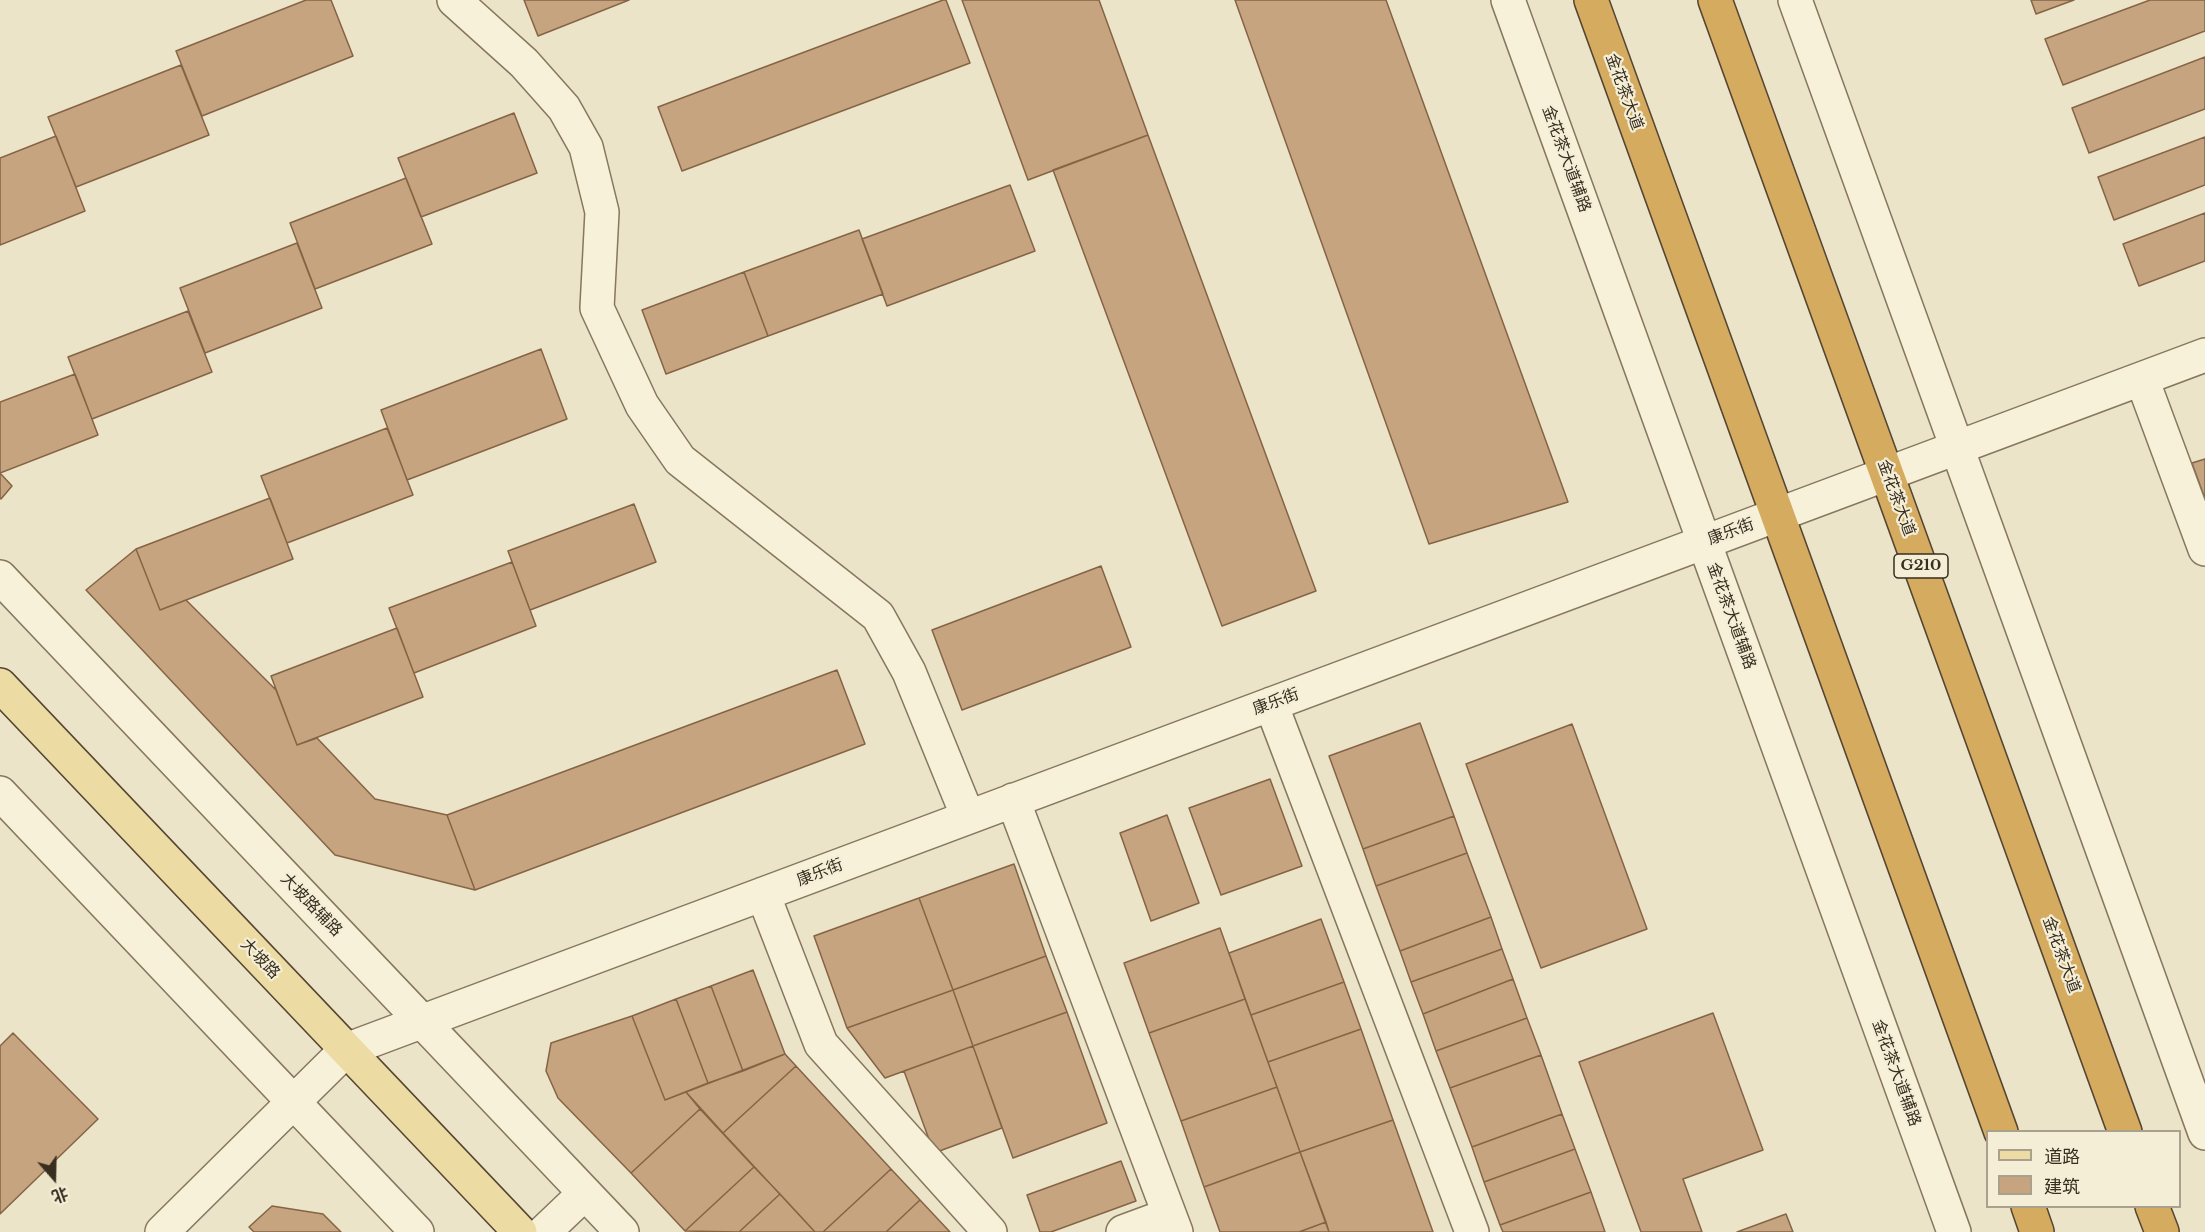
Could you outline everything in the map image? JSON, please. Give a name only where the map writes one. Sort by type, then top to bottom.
[{"type":"highway","name":"金花茶大道","points":[[1591,0],[2001,1130]]},
{"type":"highway","name":"金花茶大道","points":[[1715,0],[2125,1130]]},
{"type":"highway","points":[[2029,1208],[2037,1232]]},
{"type":"highway","points":[[2153,1208],[2162,1232]]},
{"type":"main road","name":"大坡路","points":[[0,685],[520,1232]]},
{"type":"street","points":[[454,0],[524,63],[564,108],[586,147],[602,212],[597,308],[642,405],[680,460],[878,616],[909,672],[968,817]]},
{"type":"street","name":"金花茶大道辅路","points":[[1508,0],[1954,1232]]},
{"type":"street","points":[[1795,0],[2205,1133]]},
{"type":"street","name":"康乐街","points":[[346,1050],[2205,355]]},
{"type":"street","points":[[2142,379],[2205,549]]},
{"type":"street","name":"大坡路辅路","points":[[0,577],[622,1232]]},
{"type":"street","points":[[1271,704],[1472,1232]]},
{"type":"street","points":[[0,792],[417,1232]]},
{"type":"street","points":[[1013,800],[1173,1223],[1123,1232]]},
{"type":"street","points":[[763,894],[821,1044],[990,1232]]},
{"type":"street","points":[[162,1232],[346,1050]]},
{"type":"street","points":[[544,1232],[585,1193]]},
{"type":"building","points":[[306,0],[331,0],[353,56],[202,116],[176,51]]},
{"type":"building","points":[[524,0],[629,0],[538,36]]},
{"type":"building","points":[[946,0],[970,63],[682,171],[658,107]]},
{"type":"building","points":[[962,0],[1099,0],[1148,135],[1028,180]]},
{"type":"building","points":[[1235,0],[1386,0],[1568,502],[1429,544]]},
{"type":"building","points":[[2031,0],[2074,0],[2036,14]]},
{"type":"building","points":[[2150,0],[2205,0],[2205,31],[2063,85],[2045,39]]},
{"type":"building","points":[[2205,57],[2205,109],[2089,153],[2072,108]]},
{"type":"building","points":[[181,65],[209,135],[76,187],[48,117]]},
{"type":"building","points":[[514,113],[537,173],[421,217],[398,158]]},
{"type":"building","points":[[1148,135],[1316,591],[1222,626],[1053,170]]},
{"type":"building","points":[[56,136],[85,211],[0,245],[0,158]]},
{"type":"building","points":[[2205,137],[2205,185],[2114,220],[2098,177]]},
{"type":"building","points":[[406,178],[432,244],[315,289],[290,223]]},
{"type":"building","points":[[1010,185],[1035,251],[887,306],[862,239]]},
{"type":"building","points":[[2205,213],[2205,261],[2139,286],[2123,244]]},
{"type":"building","points":[[859,230],[883,294],[768,336],[744,272]]},
{"type":"building","points":[[297,243],[322,308],[205,353],[180,288]]},
{"type":"building","points":[[744,272],[768,336],[666,374],[642,310]]},
{"type":"building","points":[[188,311],[212,372],[92,419],[68,357]]},
{"type":"building","points":[[541,349],[567,419],[407,480],[381,410]]},
{"type":"building","points":[[75,374],[98,435],[0,473],[0,402]]},
{"type":"building","points":[[387,428],[413,495],[287,543],[261,476]]},
{"type":"building","points":[[2205,459],[2205,499],[2192,463]]},
{"type":"building","points":[[0,473],[12,486],[1,499],[0,498]]},
{"type":"building","points":[[270,498],[293,559],[160,610],[136,549]]},
{"type":"building","points":[[634,504],[656,562],[530,610],[508,551]]},
{"type":"building","points":[[136,549],[160,610],[186,600],[276,690],[297,745],[317,738],[375,799],[447,815],[475,890],[335,855],[86,590]]},
{"type":"building","points":[[512,562],[536,626],[414,673],[389,608]]},
{"type":"building","points":[[1101,566],[1131,647],[962,710],[932,630]]},
{"type":"building","points":[[397,628],[423,697],[297,745],[271,676]]},
{"type":"building","points":[[837,670],[865,744],[475,890],[447,815]]},
{"type":"building","points":[[1420,723],[1454,816],[1363,849],[1329,756]]},
{"type":"building","points":[[1572,724],[1647,929],[1541,968],[1466,764]]},
{"type":"building","points":[[1270,779],[1302,866],[1221,895],[1189,808]]},
{"type":"building","points":[[1167,815],[1199,903],[1151,921],[1120,833]]},
{"type":"building","points":[[1454,816],[1467,853],[1376,886],[1363,849]]},
{"type":"building","points":[[1467,853],[1491,917],[1400,951],[1376,886]]},
{"type":"building","points":[[1014,864],[1046,956],[953,990],[919,898]]},
{"type":"building","points":[[919,898],[953,990],[847,1028],[814,936]]},
{"type":"building","points":[[1491,917],[1502,949],[1411,982],[1400,951]]},
{"type":"building","points":[[1321,919],[1344,982],[1251,1015],[1229,953]]},
{"type":"building","points":[[1220,928],[1245,999],[1149,1033],[1124,963]]},
{"type":"building","points":[[1502,949],[1513,979],[1423,1014],[1411,982]]},
{"type":"building","points":[[1046,956],[1067,1012],[973,1046],[953,990]]},
{"type":"building","points":[[753,970],[785,1054],[743,1071],[711,986]]},
{"type":"building","points":[[1513,979],[1527,1018],[1436,1051],[1423,1014]]},
{"type":"building","points":[[1344,982],[1361,1029],[1268,1062],[1251,1015]]},
{"type":"building","points":[[711,986],[743,1071],[708,1083],[676,999]]},
{"type":"building","points":[[953,990],[973,1046],[885,1078],[847,1028]]},
{"type":"building","points":[[676,999],[708,1083],[665,1100],[632,1016]]},
{"type":"building","points":[[1245,999],[1277,1087],[1181,1121],[1149,1033]]},
{"type":"building","points":[[1067,1012],[1107,1123],[1013,1158],[973,1046]]},
{"type":"building","points":[[1713,1013],[1763,1150],[1683,1179],[1702,1232],[1641,1232],[1579,1062]]},
{"type":"building","points":[[632,1016],[665,1100],[686,1092],[700,1109],[631,1173],[558,1098],[546,1071],[551,1043]]},
{"type":"building","points":[[1527,1018],[1541,1055],[1450,1088],[1436,1051]]},
{"type":"building","points":[[1361,1029],[1393,1120],[1300,1152],[1268,1062]]},
{"type":"building","points":[[13,1033],[98,1119],[0,1214],[0,1046]]},
{"type":"building","points":[[973,1046],[1002,1128],[934,1153],[904,1071]]},
{"type":"building","points":[[785,1054],[796,1066],[723,1133],[686,1092]]},
{"type":"building","points":[[1541,1055],[1562,1114],[1472,1147],[1450,1088]]},
{"type":"building","points":[[796,1066],[891,1169],[823,1232],[815,1232],[723,1133]]},
{"type":"building","points":[[1277,1087],[1300,1152],[1204,1187],[1181,1121]]},
{"type":"building","points":[[700,1109],[754,1167],[685,1231],[631,1173]]},
{"type":"building","points":[[1562,1114],[1575,1149],[1484,1182],[1472,1147]]},
{"type":"building","points":[[1393,1120],[1433,1232],[1329,1232],[1300,1152]]},
{"type":"building","points":[[1575,1149],[1591,1192],[1500,1225],[1484,1182]]},
{"type":"building","points":[[1300,1152],[1326,1222],[1299,1232],[1220,1232],[1204,1187]]},
{"type":"building","points":[[1121,1161],[1136,1201],[1051,1232],[1040,1232],[1027,1195]]},
{"type":"building","points":[[754,1167],[780,1194],[739,1232],[685,1231]]},
{"type":"building","points":[[891,1169],[920,1200],[886,1232],[823,1232]]},
{"type":"building","points":[[1591,1192],[1605,1232],[1503,1232],[1500,1225]]},
{"type":"building","points":[[780,1194],[815,1232],[739,1232]]},
{"type":"building","points":[[920,1200],[950,1232],[886,1232]]},
{"type":"building","points":[[272,1206],[323,1214],[341,1232],[254,1232],[249,1227]]},
{"type":"building","points":[[1786,1214],[1793,1232],[1737,1232]]},
{"type":"building","points":[[1326,1222],[1329,1232],[1299,1232]]}]
